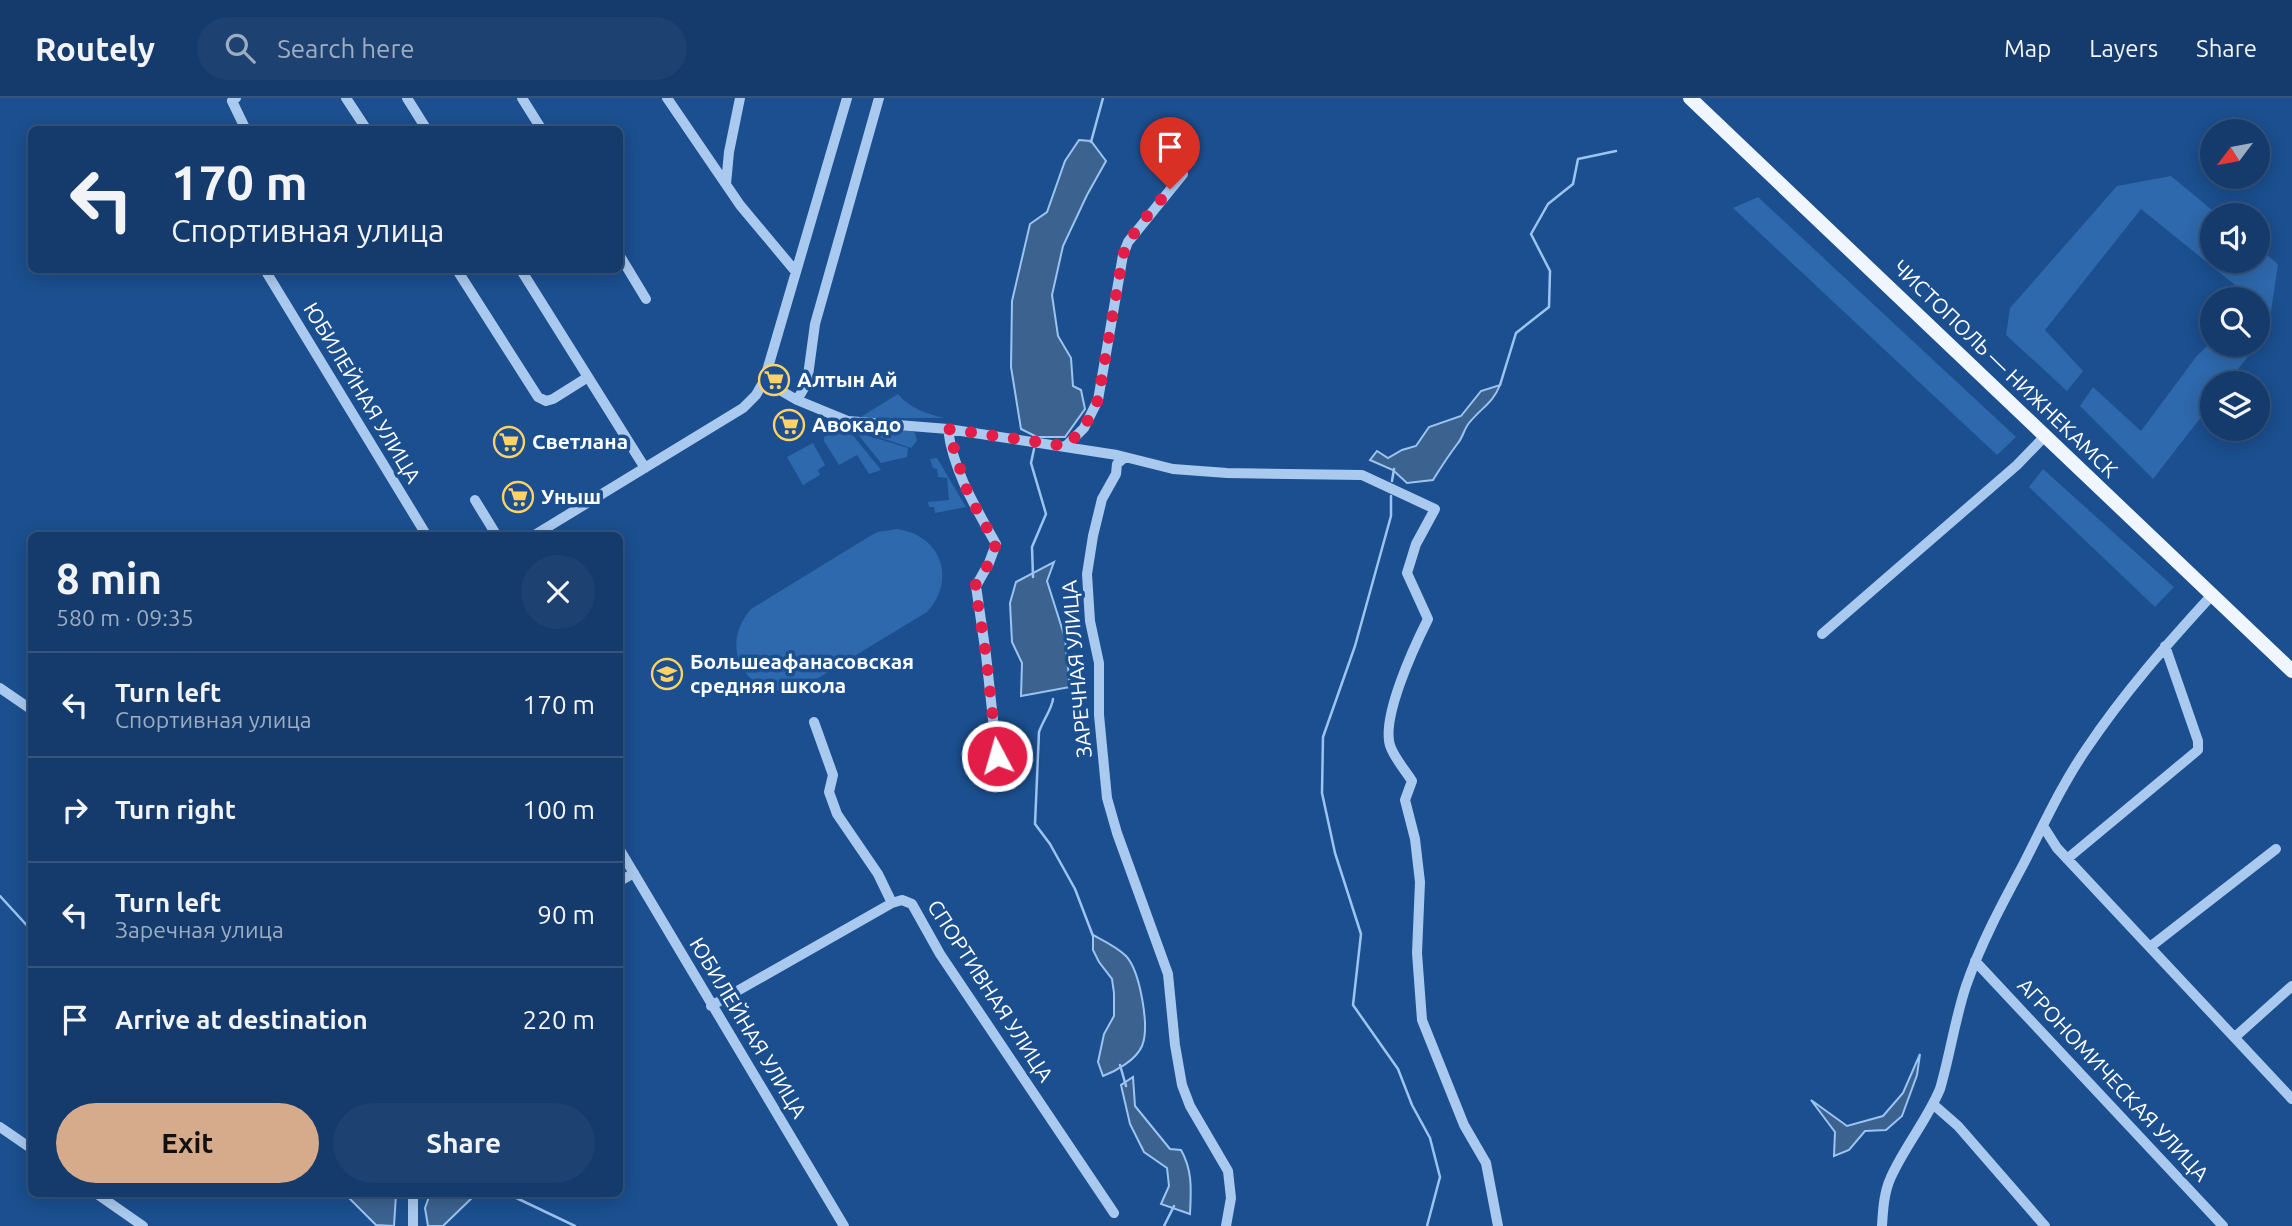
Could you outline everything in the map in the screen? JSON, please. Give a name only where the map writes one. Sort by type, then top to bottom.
[{"type":"main road","name":"ЧИСТОПОЛЬ — НИЖНЕКАМСК","points":[[1690,98],[2292,671]]},
{"type":"street","points":[[346,98],[364,126]]},
{"type":"street","points":[[407,98],[424,126]]},
{"type":"street","points":[[522,98],[540,126]]},
{"type":"street","points":[[667,98],[699,149],[740,205],[796,272]]},
{"type":"street","points":[[726,184],[729,152],[740,98]]},
{"type":"street","points":[[540,532],[743,408],[756,395],[764,381],[846,98]]},
{"type":"street","points":[[797,400],[807,383],[815,324],[879,98]]},
{"type":"street","points":[[234,99],[244,126]]},
{"type":"street","points":[[1066,446],[1084,428],[1098,400],[1123,255],[1128,242],[1143,220],[1184,174]]},
{"type":"street","points":[[623,261],[646,299]]},
{"type":"street","name":"ЮБИЛЕЙНАЯ УЛИЦА","points":[[267,273],[424,532]]},
{"type":"street","points":[[459,273],[538,397],[546,401],[553,399],[588,377]]},
{"type":"street","points":[[523,273],[645,468]]},
{"type":"street","points":[[764,381],[797,400],[848,421],[948,429],[1066,446],[1173,469],[1362,475],[1435,509],[1416,544],[1407,573],[1428,619],[1409,658],[1391,713],[1389,746],[1412,781],[1405,800],[1415,839],[1420,882],[1417,953],[1422,1020],[1464,1125],[1486,1163],[1498,1226]]},
{"type":"street","points":[[948,429],[968,494],[996,544],[989,563],[975,586],[997,756]]},
{"type":"street","points":[[1822,634],[2017,465],[2045,436]]},
{"type":"street","name":"ЗАРЕЧНАЯ УЛИЦА","points":[[1124,458],[1117,464],[1116,474],[1102,499],[1087,573],[1090,621],[1099,663],[1099,715],[1108,798],[1117,833],[1168,974],[1182,1085],[1190,1105],[1228,1171],[1231,1198],[1226,1226]]},
{"type":"street","points":[[475,499],[495,532]]},
{"type":"street","points":[[1882,1226],[1884,1199],[1891,1178],[1934,1105],[1954,1040],[1966,988],[1992,923],[2086,749],[2165,646],[2212,595]]},
{"type":"street","points":[[2067,859],[2198,750],[2198,741],[2165,646]]},
{"type":"street","points":[[0,688],[28,707]]},
{"type":"street","name":"СПОРТИВНАЯ УЛИЦА","points":[[814,722],[833,775],[829,792],[837,814],[878,874],[892,902],[902,900],[912,904],[940,954],[1114,1213]]},
{"type":"street","points":[[2043,826],[2067,859],[2292,1098]]},
{"type":"street","points":[[2150,947],[2276,849]]},
{"type":"street","name":"ЮБИЛЕЙНАЯ УЛИЦА","points":[[623,855],[844,1226]]},
{"type":"street","points":[[623,879],[634,873]]},
{"type":"street","points":[[711,1006],[892,902]]},
{"type":"street","name":"АГРОНОМИЧЕСКАЯ УЛИЦА","points":[[1975,961],[2223,1226]]},
{"type":"street","points":[[2235,1037],[2292,986]]},
{"type":"street","points":[[1934,1105],[1958,1126],[2045,1226]]},
{"type":"street","points":[[0,1127],[28,1146]]},
{"type":"street","points":[[101,1197],[144,1226]]},
{"type":"street","points":[[413,1197],[413,1226]]},
{"type":"shaded area","points":[[1079,140],[1091,141],[1106,161],[1063,246],[1052,295],[1058,336],[1071,358],[1073,386],[1081,390],[1085,409],[1065,437],[1037,437],[1021,429],[1011,367],[1012,301],[1030,224],[1047,212],[1065,161]]},
{"type":"shaded area","points":[[2171,176],[2204,203],[2200,203],[2200,257],[2141,209],[2045,330],[2083,371],[2067,391],[2006,335],[2010,308],[2117,186]]},
{"type":"shaded area","points":[[1758,197],[2016,437],[1997,455],[1733,208]]},
{"type":"shaded area","points":[[2270,258],[2278,264],[2270,318],[2270,287],[2238,287],[2220,273],[2270,273]]},
{"type":"shaded area","points":[[2200,353],[2200,357],[2248,357],[2236,371],[2200,371],[2200,418],[2153,479],[2080,406],[2093,387],[2141,431]]},
{"type":"shaded area","points":[[1500,385],[1490,401],[1467,425],[1460,441],[1433,480],[1407,483],[1393,470],[1370,460],[1377,451],[1388,458],[1416,446],[1429,427],[1461,416],[1481,391]]},
{"type":"shaded area","points":[[898,394],[919,410],[944,418],[859,418]]},
{"type":"shaded area","points":[[840,428],[851,433],[881,470],[869,474],[857,455],[839,465],[824,437]]},
{"type":"shaded area","points":[[858,430],[912,431],[917,441],[911,448]]},
{"type":"shaded area","points":[[856,432],[908,448],[907,457],[881,463]]},
{"type":"shaded area","points":[[813,443],[825,465],[818,470],[820,475],[803,485],[787,457]]},
{"type":"shaded area","points":[[937,458],[966,507],[935,513],[934,507],[929,507],[928,502],[949,500],[947,478],[938,477],[937,469],[933,468],[930,459]]},
{"type":"shaded area","points":[[2043,469],[2174,587],[2155,607],[2029,487]]},
{"type":"shaded area","points":[[897,529],[924,540],[934,549],[940,560],[941,586],[927,612],[800,689],[782,691],[765,688],[752,680],[737,655],[741,624],[751,609],[870,536]]},
{"type":"shaded area","points":[[1054,562],[1047,581],[1065,638],[1070,687],[1021,696],[1022,663],[1012,642],[1010,603],[1016,582]]},
{"type":"shaded area","points":[[1093,935],[1119,950],[1131,963],[1139,986],[1145,1026],[1142,1046],[1135,1056],[1103,1076],[1098,1062],[1104,1034],[1114,1016],[1114,993],[1112,979],[1093,950]]},
{"type":"shaded area","points":[[1920,1054],[1917,1075],[1902,1116],[1886,1130],[1865,1131],[1849,1150],[1834,1156],[1835,1132],[1811,1100],[1847,1126],[1883,1116],[1903,1093]]},
{"type":"shaded area","points":[[1133,1077],[1135,1106],[1170,1149],[1181,1150],[1185,1158],[1190,1181],[1190,1214],[1161,1204],[1169,1186],[1167,1168],[1144,1152],[1130,1124],[1121,1085]]},
{"type":"shaded area","points":[[348,1197],[396,1197],[394,1226],[376,1225]]},
{"type":"shaded area","points":[[429,1197],[473,1197],[443,1226],[428,1226],[425,1208]]},
{"type":"waterway","points":[[1091,142],[1103,98]]},
{"type":"waterway","points":[[1500,385],[1516,333],[1549,307],[1550,271],[1531,234],[1548,204],[1573,184],[1578,159],[1616,151]]},
{"type":"waterway","points":[[1033,577],[1032,547],[1046,514],[1031,463],[1034,449]]},
{"type":"waterway","points":[[1392,481],[1394,469]]},
{"type":"waterway","points":[[1391,496],[1391,516],[1355,646],[1323,737],[1322,793],[1335,853],[1361,934],[1353,1005],[1398,1069],[1412,1105],[1430,1138],[1440,1177],[1427,1226]]},
{"type":"waterway","points":[[1053,699],[1039,732],[1035,824],[1050,844],[1075,889],[1093,936]]},
{"type":"waterway","points":[[0,896],[28,927]]},
{"type":"waterway","points":[[1120,1065],[1126,1086]]},
{"type":"waterway","points":[[514,1197],[575,1226]]},
{"type":"waterway","points":[[1164,1226],[1174,1206]]},
{"type":"place","name":"Алтын Ай","points":[[774,380]]},
{"type":"place","name":"Авокадо","points":[[789,425]]},
{"type":"place","name":"Светлана","points":[[509,442]]},
{"type":"place","name":"Уныш","points":[[518,497]]},
{"type":"place","name":"Большеафанасовская средняя школа","points":[[667,674]]},
{"type":"route","points":[[997,756],[975,586],[989,563],[996,544],[968,494],[949,440],[948,429],[1066,446],[1084,428],[1098,400],[1123,255],[1128,242],[1143,220],[1170,189]]}]
